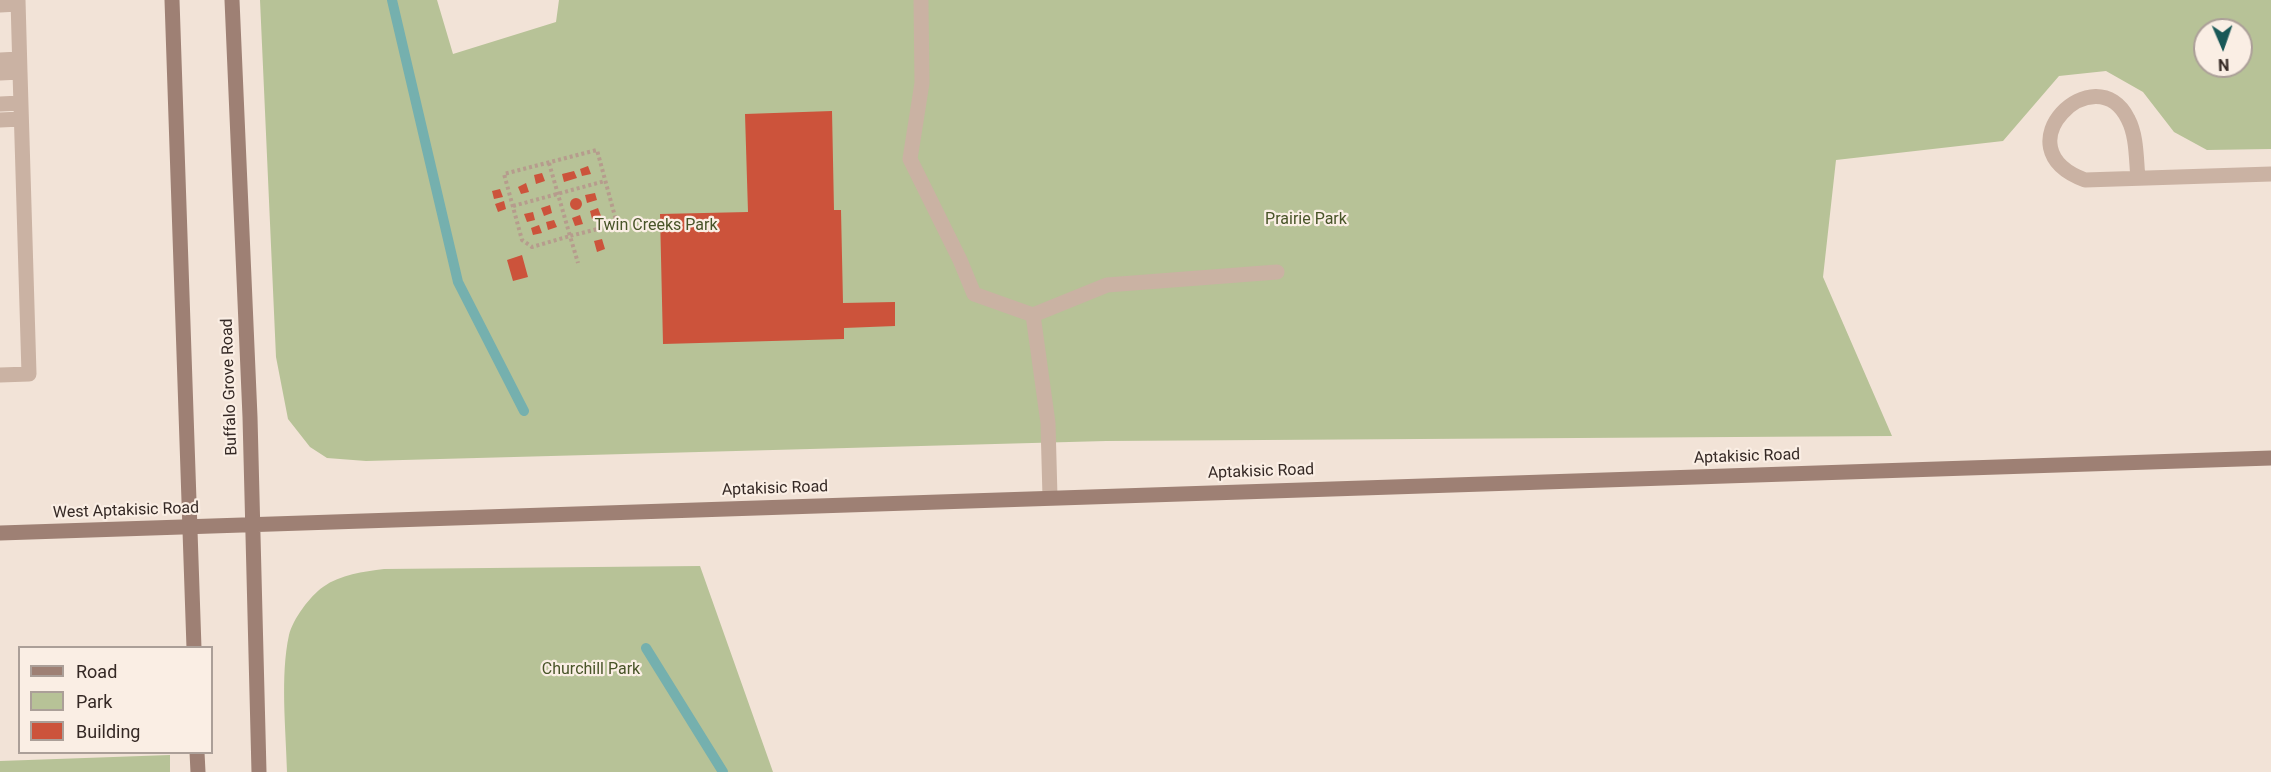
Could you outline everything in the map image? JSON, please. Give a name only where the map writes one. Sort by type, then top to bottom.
[{"type":"main road","points":[[172,0],[194,646]]},
{"type":"main road","name":"Buffalo Grove Road","points":[[232,0],[259,772]]},
{"type":"main road","name":"Aptakisic Road","points":[[252,524],[2271,458]]},
{"type":"main road","name":"West Aptakisic Road","points":[[0,533],[252,524]]},
{"type":"main road","points":[[197,754],[198,772]]},
{"type":"street","points":[[921,0],[922,83],[910,159],[960,260],[974,294],[1033,315],[1107,285],[1277,272]]},
{"type":"street","points":[[0,5],[18,2],[29,374],[0,375]]},
{"type":"street","points":[[0,60],[19,66]]},
{"type":"street","points":[[0,73],[19,66]]},
{"type":"street","points":[[2138,178],[2132,129],[2127,116],[2117,106],[2105,99],[2092,97],[2078,100],[2057,116],[2050,142],[2054,155],[2061,167],[2085,180],[2271,174]]},
{"type":"street","points":[[0,104],[20,103]]},
{"type":"street","points":[[0,120],[21,119]]},
{"type":"street","points":[[1033,315],[1048,423],[1050,497]]},
{"type":"path","points":[[597,150],[605,181],[617,224],[532,247],[522,240],[504,174],[597,150]]},
{"type":"path","points":[[549,162],[578,263]]},
{"type":"path","points":[[513,206],[605,181]]},
{"type":"green space","points":[[260,0],[437,0],[453,54],[556,22],[559,0],[2271,0],[2271,149],[2207,150],[2174,132],[2143,92],[2106,71],[2059,76],[2003,141],[1836,160],[1823,277],[1892,436],[1106,441],[366,461],[327,458],[310,447],[288,419],[276,357]]},
{"type":"green space","name":"Churchill Park","points":[[700,566],[773,772],[287,772],[284,685],[289,635],[298,615],[308,602],[318,591],[337,579],[384,569]]},
{"type":"green space","points":[[170,755],[170,772],[0,772],[0,761]]},
{"type":"building","points":[[832,111],[834,210],[841,210],[843,303],[895,302],[895,326],[844,328],[844,339],[663,344],[660,214],[748,212],[745,114]]},
{"type":"building","points":[[588,166],[591,174],[582,176],[580,169]]},
{"type":"building","points":[[574,171],[577,178],[564,182],[562,174]]},
{"type":"building","points":[[542,173],[545,181],[536,184],[534,175]]},
{"type":"building","points":[[526,183],[529,192],[521,194],[518,187]]},
{"type":"building","points":[[500,189],[503,197],[494,199],[492,191]]},
{"type":"building","points":[[595,193],[597,200],[587,203],[585,195]]},
{"type":"building","points":[[576,198],[582,204],[576,210],[570,204]]},
{"type":"building","points":[[504,201],[506,209],[498,212],[495,204]]},
{"type":"building","points":[[550,205],[552,213],[544,216],[541,208]]},
{"type":"building","points":[[598,208],[601,216],[592,219],[590,211]]},
{"type":"building","points":[[533,212],[535,220],[527,222],[524,214]]},
{"type":"building","points":[[580,215],[583,224],[575,226],[572,218]]},
{"type":"building","points":[[554,220],[557,227],[548,230],[546,222]]},
{"type":"building","points":[[539,225],[542,233],[533,235],[531,228]]},
{"type":"building","points":[[602,239],[605,249],[597,252],[594,241]]},
{"type":"building","points":[[522,255],[528,277],[513,281],[507,260]]},
{"type":"waterway","points":[[392,0],[458,282],[524,411]]},
{"type":"waterway","points":[[646,648],[723,772]]},
{"type":"park label","name":"Prairie Park","points":[[1306,220]]},
{"type":"park label","name":"Twin Creeks Park","points":[[656,226]]}]
